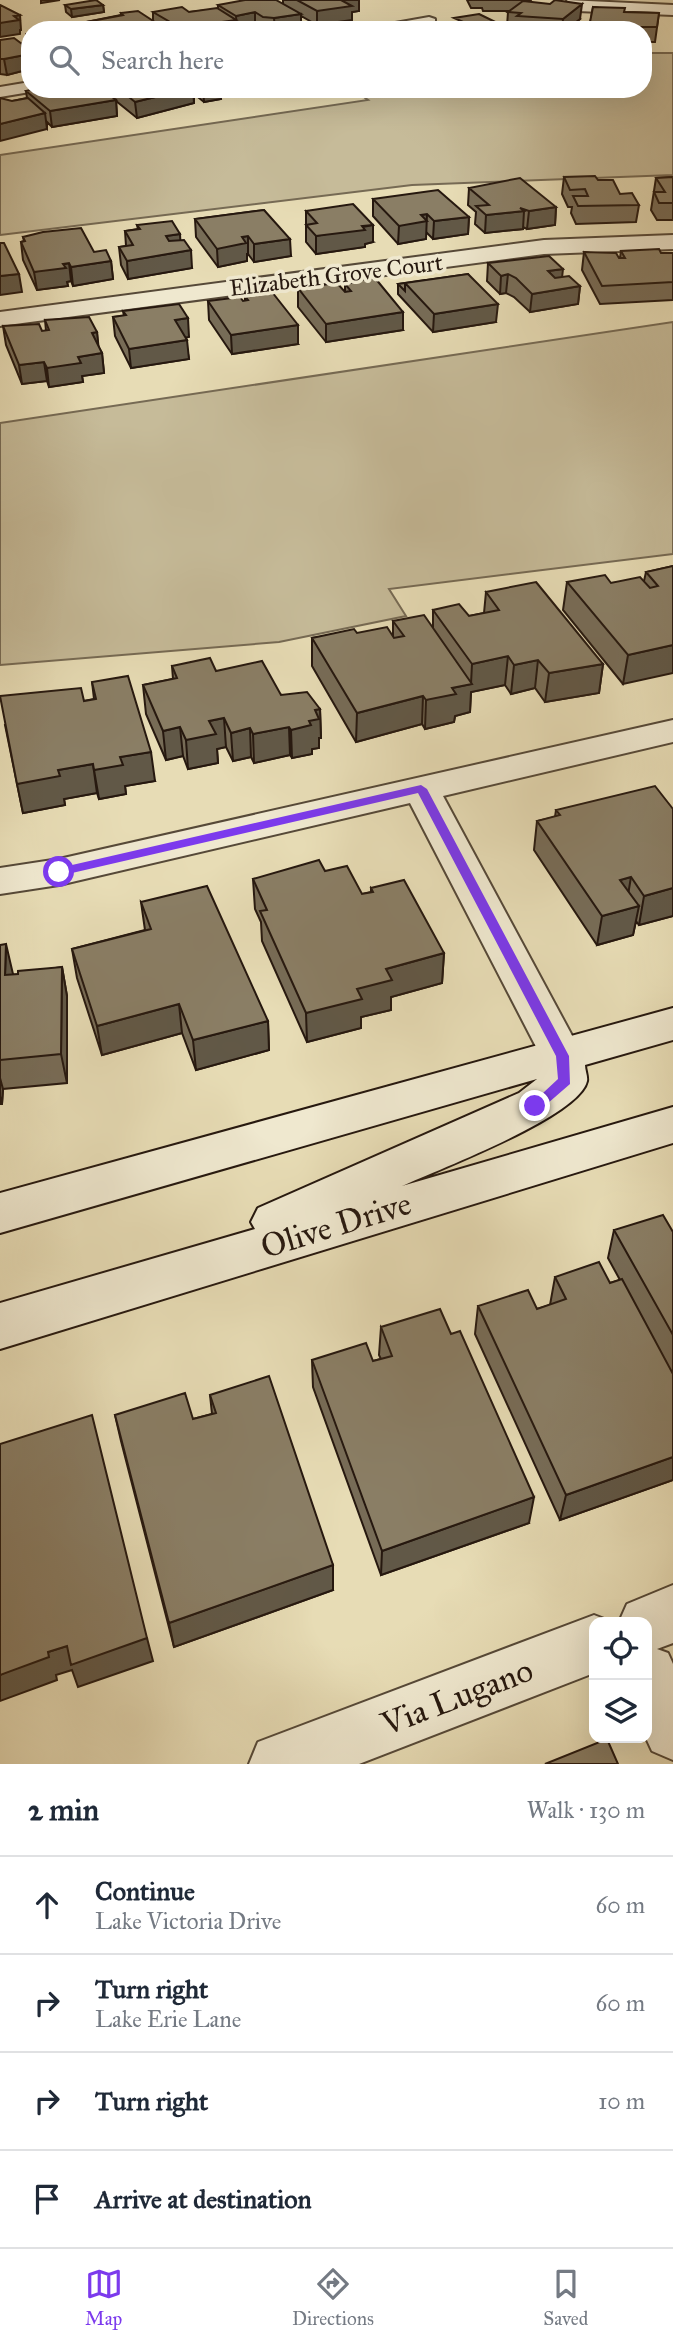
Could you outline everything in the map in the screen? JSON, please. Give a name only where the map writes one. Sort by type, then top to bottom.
[{"type":"street","points":[[576,3],[673,10]]},
{"type":"street","points":[[0,92],[21,88]]},
{"type":"street","name":"Elizabeth Grove Court","points":[[0,319],[528,249],[673,242]]},
{"type":"street","points":[[0,881],[59,872],[673,732]]},
{"type":"street","points":[[132,1286],[535,1106],[565,1081],[562,1056],[421,789]]},
{"type":"street","points":[[0,1213],[673,1024]]},
{"type":"street","name":"Olive Drive","points":[[0,1326],[673,1125]]},
{"type":"street","points":[[652,1622],[673,1614]]},
{"type":"street","name":"Via Lugano","points":[[280,1764],[589,1646]]},
{"type":"street","points":[[650,1680],[673,1730]]},
{"type":"shaded area","points":[[652,53],[673,53],[673,175],[412,185],[0,235],[0,155],[368,100],[365,98],[652,98]]},
{"type":"shaded area","points":[[673,322],[673,554],[389,589],[406,616],[279,642],[0,665],[0,423]]},
{"type":"building","points":[[96,0],[103,5],[71,9],[65,5]]},
{"type":"building","points":[[245,0],[276,0],[301,14],[274,18],[263,17],[255,12],[236,16],[218,5]]},
{"type":"building","points":[[297,0],[341,0],[352,6],[317,11]]},
{"type":"building","points":[[555,0],[582,4],[563,19],[517,16],[521,13],[508,12],[523,1],[550,4]]},
{"type":"building","points":[[0,5],[20,15],[14,16],[19,20],[0,23]]},
{"type":"building","points":[[182,7],[189,12],[217,8],[236,20],[168,21],[153,12]]},
{"type":"building","points":[[593,7],[625,8],[624,12],[659,13],[657,27],[652,27],[652,21],[590,21]]},
{"type":"building","points":[[138,11],[153,21],[91,21],[123,15],[121,13]]},
{"type":"building","points":[[479,14],[493,21],[461,21],[454,18]]},
{"type":"building","points":[[14,38],[21,43],[21,56],[0,59],[0,40]]},
{"type":"building","points":[[0,98],[12,101],[28,98],[45,113],[0,124]]},
{"type":"building","points":[[34,98],[116,100],[50,111]]},
{"type":"building","points":[[130,98],[151,98],[135,102]]},
{"type":"building","points":[[595,176],[598,180],[613,180],[620,194],[632,193],[639,205],[578,206],[573,196],[588,196],[585,189],[570,190],[564,177]]},
{"type":"building","points":[[673,177],[673,203],[659,203],[654,192],[665,192],[656,178]]},
{"type":"building","points":[[520,178],[556,207],[529,211],[520,208],[524,211],[486,215],[476,206],[489,205],[469,188]]},
{"type":"building","points":[[438,190],[469,217],[434,221],[427,214],[421,215],[427,221],[399,226],[373,199]]},
{"type":"building","points":[[353,204],[373,225],[362,226],[365,230],[316,236],[306,225],[317,223],[306,211]]},
{"type":"building","points":[[264,210],[290,239],[254,244],[248,236],[242,237],[246,243],[217,249],[195,219]]},
{"type":"building","points":[[172,221],[180,234],[166,236],[169,241],[184,240],[191,250],[127,261],[119,247],[133,245],[125,231],[140,229],[137,225]]},
{"type":"building","points":[[81,228],[94,252],[106,250],[111,261],[71,267],[69,263],[63,264],[66,268],[34,272],[21,242],[25,241],[23,237]]},
{"type":"building","points":[[0,243],[4,243],[19,274],[0,276]]},
{"type":"building","points":[[659,249],[661,253],[673,253],[673,282],[602,286],[584,252],[616,253],[619,258],[625,258],[621,251]]},
{"type":"building","points":[[549,256],[563,269],[548,271],[555,278],[569,276],[580,286],[532,294],[516,278],[508,274],[501,276],[488,263]]},
{"type":"building","points":[[468,274],[498,304],[434,314],[405,283]]},
{"type":"building","points":[[375,278],[403,312],[326,324],[298,288],[337,283],[345,292],[351,291],[345,284]]},
{"type":"building","points":[[272,292],[298,325],[231,335],[208,301],[240,297],[243,301],[248,300],[245,296]]},
{"type":"building","points":[[179,304],[188,318],[175,320],[187,340],[129,349],[113,317],[126,315],[123,311]]},
{"type":"building","points":[[89,317],[97,332],[92,333],[102,353],[78,357],[81,363],[47,368],[44,362],[19,365],[3,326],[39,324],[42,331],[49,330],[45,320]]},
{"type":"building","points":[[673,566],[673,645],[628,655],[567,582],[605,575],[611,583],[640,577],[650,588],[658,586],[646,572]]},
{"type":"building","points":[[536,582],[603,664],[549,673],[538,660],[514,665],[508,656],[472,664],[433,610],[459,604],[469,616],[499,610],[486,592]]},
{"type":"building","points":[[424,615],[472,684],[452,688],[456,694],[426,700],[423,696],[357,713],[312,638],[354,629],[357,633],[387,627],[394,638],[404,636],[393,621]]},
{"type":"building","points":[[210,658],[216,671],[262,661],[281,695],[307,692],[320,709],[315,710],[319,719],[309,721],[311,725],[291,730],[289,727],[253,734],[250,728],[231,733],[224,718],[209,721],[216,734],[186,740],[180,727],[163,731],[143,685],[177,678],[172,666]]},
{"type":"building","points":[[128,676],[151,752],[120,757],[123,765],[94,770],[93,764],[58,770],[60,776],[17,784],[0,696],[81,688],[84,701],[96,699],[92,682]]},
{"type":"building","points":[[655,786],[673,809],[673,888],[644,896],[631,877],[620,880],[639,906],[602,916],[537,821],[560,815],[556,810]]},
{"type":"building","points":[[319,860],[325,871],[347,866],[362,894],[373,892],[371,888],[404,880],[444,953],[386,969],[392,980],[357,989],[362,999],[306,1013],[260,911],[267,910],[253,879]]},
{"type":"building","points":[[207,886],[268,1021],[193,1040],[179,1004],[97,1026],[72,949],[151,929],[141,902]]},
{"type":"building","points":[[6,944],[5,975],[18,974],[18,971],[62,967],[61,1054],[0,1060],[0,945]]},
{"type":"building","points":[[663,1215],[673,1232],[673,1335],[614,1230]]},
{"type":"building","points":[[599,1262],[610,1283],[622,1279],[673,1374],[673,1457],[566,1495],[478,1306],[528,1290],[537,1309],[566,1299],[555,1277]]},
{"type":"building","points":[[440,1309],[451,1334],[460,1331],[534,1497],[382,1551],[312,1360],[366,1343],[373,1361],[392,1356],[381,1327]]},
{"type":"building","points":[[269,1376],[333,1565],[169,1623],[115,1415],[185,1393],[193,1419],[216,1413],[210,1395]]},
{"type":"building","points":[[92,1415],[147,1638],[71,1665],[67,1646],[48,1652],[49,1657],[0,1675],[0,1444]]},
{"type":"building","points":[[597,1743],[609,1743],[618,1764],[545,1764]]},
{"type":"route","points":[[59,872],[421,789],[562,1056],[565,1081],[535,1106]]}]
